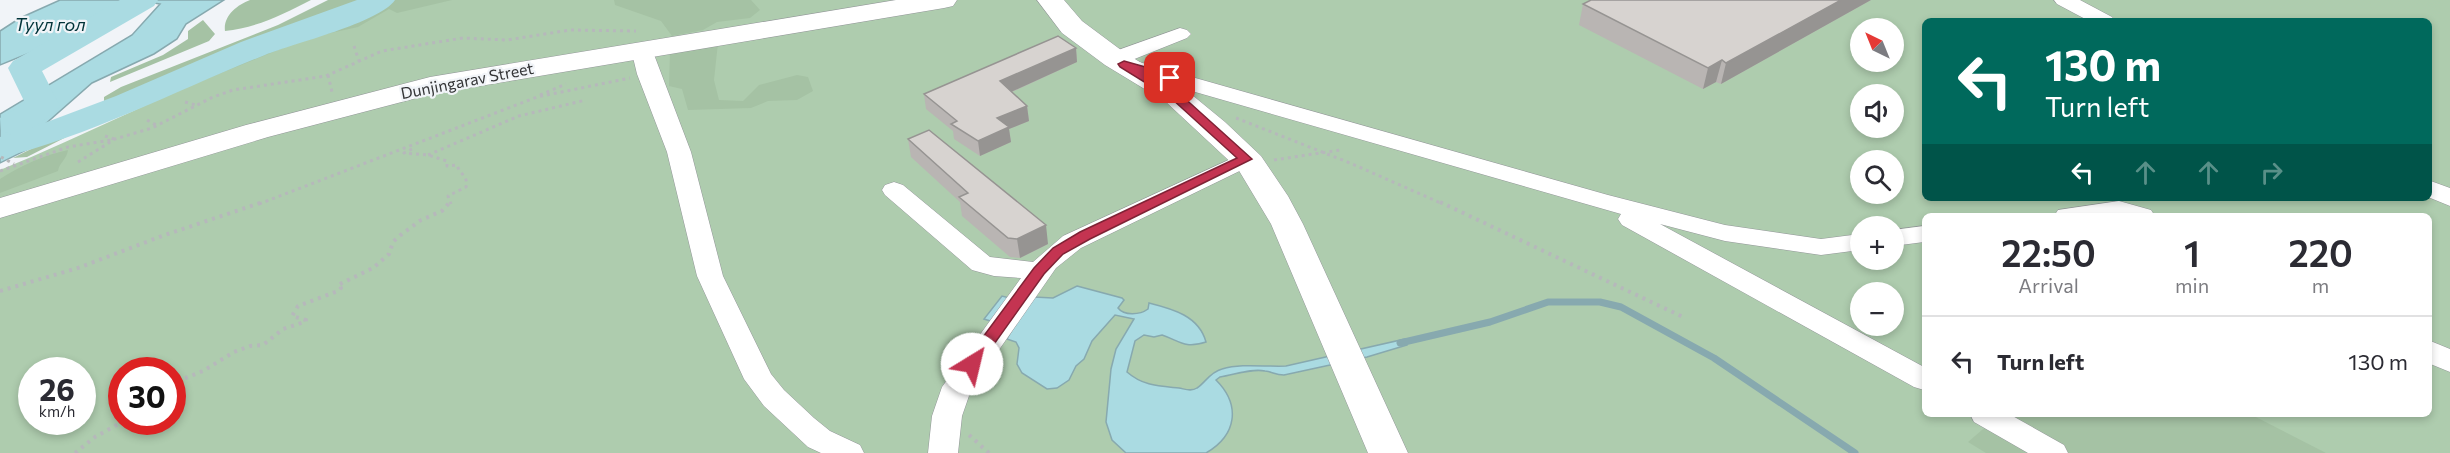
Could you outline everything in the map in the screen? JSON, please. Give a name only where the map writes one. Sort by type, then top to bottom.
[{"type":"main road","name":"Dunjingarav Street","points":[[0,208],[257,131],[382,97],[467,78],[652,56],[944,0]]},
{"type":"main road","points":[[1050,0],[1072,27],[1176,96],[1248,161],[1272,196],[1287,224],[1388,453]]},
{"type":"street","points":[[2064,0],[2099,18]]},
{"type":"street","points":[[1120,61],[1180,34]]},
{"type":"street","points":[[652,56],[680,152],[710,276],[759,379],[774,398],[803,426],[819,439],[849,453]]},
{"type":"street","points":[[1120,61],[1599,201],[1725,233],[1821,247],[1850,243]]},
{"type":"street","points":[[943,453],[952,398],[963,376],[1031,281],[1052,256],[1072,242],[1248,161]]},
{"type":"street","points":[[2432,189],[2450,198]]},
{"type":"street","points":[[894,190],[974,260],[1031,281]]},
{"type":"street","points":[[1599,201],[1922,379]]},
{"type":"street","points":[[2089,213],[2119,209],[2132,213]]},
{"type":"street","points":[[1904,237],[1922,234]]},
{"type":"street","points":[[2432,352],[2450,362]]},
{"type":"street","points":[[1990,417],[2053,453]]},
{"type":"path","points":[[0,171],[14,164],[68,147],[115,139],[157,126],[196,105],[233,90],[328,75],[376,53],[453,39],[507,40],[564,29],[622,30],[661,36],[652,56],[537,97],[243,210],[162,236],[78,268],[0,291]]},
{"type":"path","points":[[354,46],[359,61]]},
{"type":"path","points":[[392,56],[393,50]]},
{"type":"path","points":[[328,75],[332,92]]},
{"type":"path","points":[[268,79],[273,84]]},
{"type":"path","points":[[227,86],[233,90]]},
{"type":"path","points":[[428,155],[512,119],[586,100]]},
{"type":"path","points":[[185,102],[196,105]]},
{"type":"path","points":[[1235,117],[1328,152],[1683,317]]},
{"type":"path","points":[[147,120],[157,126]]},
{"type":"path","points":[[105,136],[115,139]]},
{"type":"path","points":[[73,165],[115,139]]},
{"type":"path","points":[[186,378],[203,371],[234,352],[250,346],[263,345],[283,329],[304,322],[306,320],[292,316],[298,306],[338,291],[341,288],[339,285],[341,282],[365,273],[389,254],[393,242],[421,220],[448,208],[451,204],[448,196],[466,187],[467,183],[457,165],[447,166],[447,161],[428,155],[404,153],[425,141]]},
{"type":"path","points":[[1248,161],[1340,150]]},
{"type":"path","points":[[1,157],[14,164]]},
{"type":"path","points":[[75,453],[108,430]]},
{"type":"green space","points":[[250,0],[311,0],[259,24],[225,31],[226,21],[232,12]]},
{"type":"green space","points":[[328,0],[372,0],[343,14],[233,49],[142,89],[104,102],[104,97],[121,87],[278,25]]},
{"type":"green space","points":[[386,0],[452,0],[397,13],[389,9],[358,27],[308,38],[82,129],[27,157],[13,158],[97,116],[282,42],[351,19]]},
{"type":"green space","points":[[413,0],[2450,0],[2450,453],[0,453],[0,170],[283,44]]},
{"type":"green space","points":[[614,0],[751,0],[760,10],[750,18],[717,22],[703,30],[672,36],[661,21],[615,5]]},
{"type":"green space","points":[[203,20],[215,34],[209,41],[110,82],[111,77],[163,55],[188,39],[188,31]]},
{"type":"green space","points":[[718,43],[714,80],[719,100],[743,101],[759,85],[797,75],[808,77],[813,91],[797,100],[768,101],[751,108],[688,110],[682,89],[669,86],[670,52]]},
{"type":"green space","points":[[68,150],[58,171],[0,193],[0,179],[32,162]]},
{"type":"green space","points":[[1997,417],[2256,417],[2326,453],[1986,453],[1968,442]]},
{"type":"water","points":[[60,0],[136,0],[54,43],[0,65],[0,31],[20,18]]},
{"type":"water","name":"Туул гол","points":[[136,0],[224,0],[186,24],[177,39],[154,54],[92,83],[34,134],[54,127],[69,129],[0,163],[0,114],[132,35],[160,4]]},
{"type":"water","points":[[1077,286],[1122,298],[1124,300],[1118,308],[1124,312],[1132,314],[1141,312],[1148,309],[1149,303],[1176,311],[1198,326],[1206,342],[1192,345],[1162,335],[1154,337],[1144,335],[1135,341],[1127,372],[1145,383],[1158,386],[1192,390],[1214,373],[1230,367],[1286,366],[1405,339],[1407,345],[1367,357],[1284,375],[1254,370],[1220,377],[1216,380],[1229,399],[1232,419],[1224,438],[1216,446],[1206,453],[1126,453],[1112,440],[1106,422],[1111,369],[1116,349],[1134,319],[1115,315],[1092,341],[1084,359],[1076,366],[1069,380],[1057,388],[1047,389],[1022,373],[1017,364],[1019,348],[1016,342],[1007,339],[1013,328],[984,319],[1002,296],[1029,303],[1034,297],[1053,298]]},
{"type":"building","points":[[1591,0],[1841,0],[1726,63],[1722,60],[1708,68],[1583,4]]},
{"type":"building","points":[[1058,36],[1076,48],[1000,81],[1027,106],[997,118],[1009,127],[978,141],[951,124],[957,121],[924,94]]},
{"type":"building","points":[[929,130],[1046,225],[1017,239],[1008,238],[959,197],[968,193],[908,139]]},
{"type":"waterway","name":"Туул гол","points":[[13,124],[43,106],[24,68],[143,0]]},
{"type":"waterway","name":"Туул гол","points":[[0,148],[96,116],[252,49],[348,15],[380,0]]},
{"type":"waterway","points":[[1400,343],[1490,322],[1548,302],[1600,302],[1621,307],[1714,358],[1855,453]]},
{"type":"route","points":[[972,364],[1039,271],[1058,251],[1072,242],[1246,159],[1176,96],[1124,64],[1170,78]]}]
